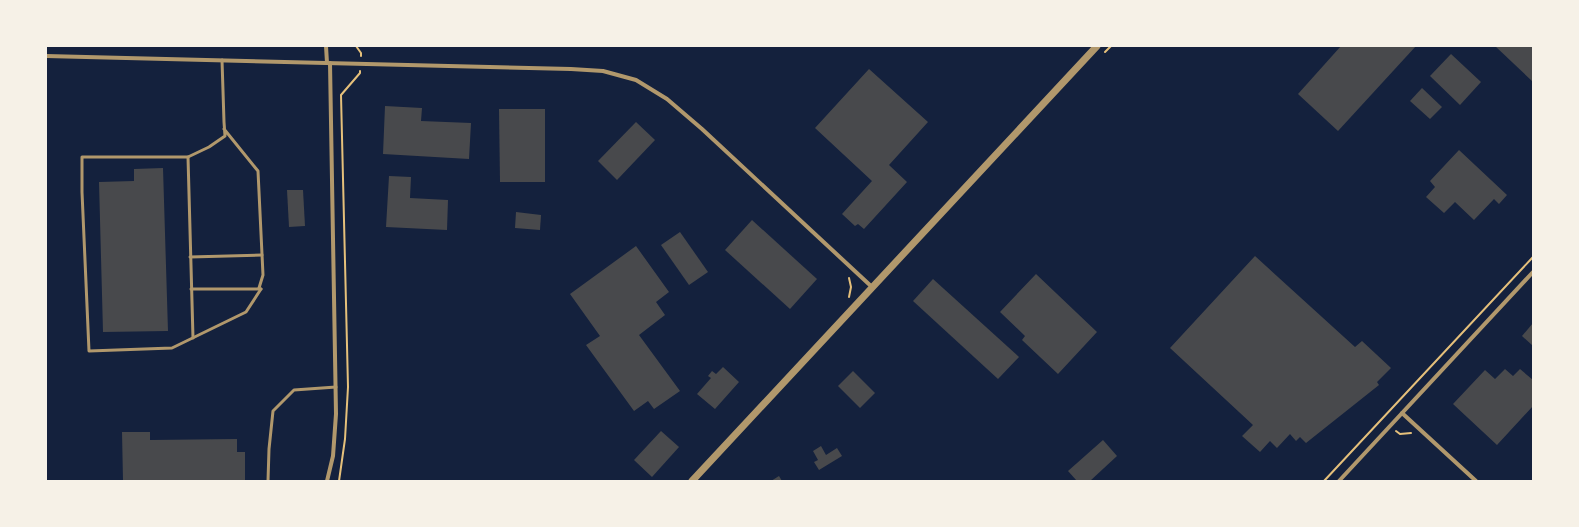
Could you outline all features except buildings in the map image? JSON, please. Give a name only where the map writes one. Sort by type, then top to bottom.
[{"type":"street","points":[[326,46],[329,63],[336,387],[333,456],[327,481]]},
{"type":"street","points":[[692,481],[1097,46]]},
{"type":"street","points":[[46,56],[571,69],[603,71],[636,80],[667,99],[696,124],[872,287]]},
{"type":"street","points":[[1339,481],[1533,272]]},
{"type":"street","points":[[1402,413],[1476,481]]},
{"type":"lane","points":[[222,60],[224,136],[209,147],[188,157],[82,157],[82,192],[89,351],[172,348],[246,312],[261,289],[259,288],[263,275],[258,170],[224,129]]},
{"type":"lane","points":[[188,157],[193,338]]},
{"type":"lane","points":[[190,257],[262,255]]},
{"type":"lane","points":[[191,289],[261,289]]},
{"type":"lane","points":[[268,481],[269,449],[273,411],[294,390],[336,387]]},
{"type":"path","points":[[339,481],[345,439],[348,387],[341,94],[360,73],[361,53],[356,46]]},
{"type":"path","points":[[1324,481],[1533,257]]},
{"type":"path","points":[[847,264],[851,287],[849,300],[854,306]]},
{"type":"path","points":[[1382,418],[1400,434],[1422,432]]}]
